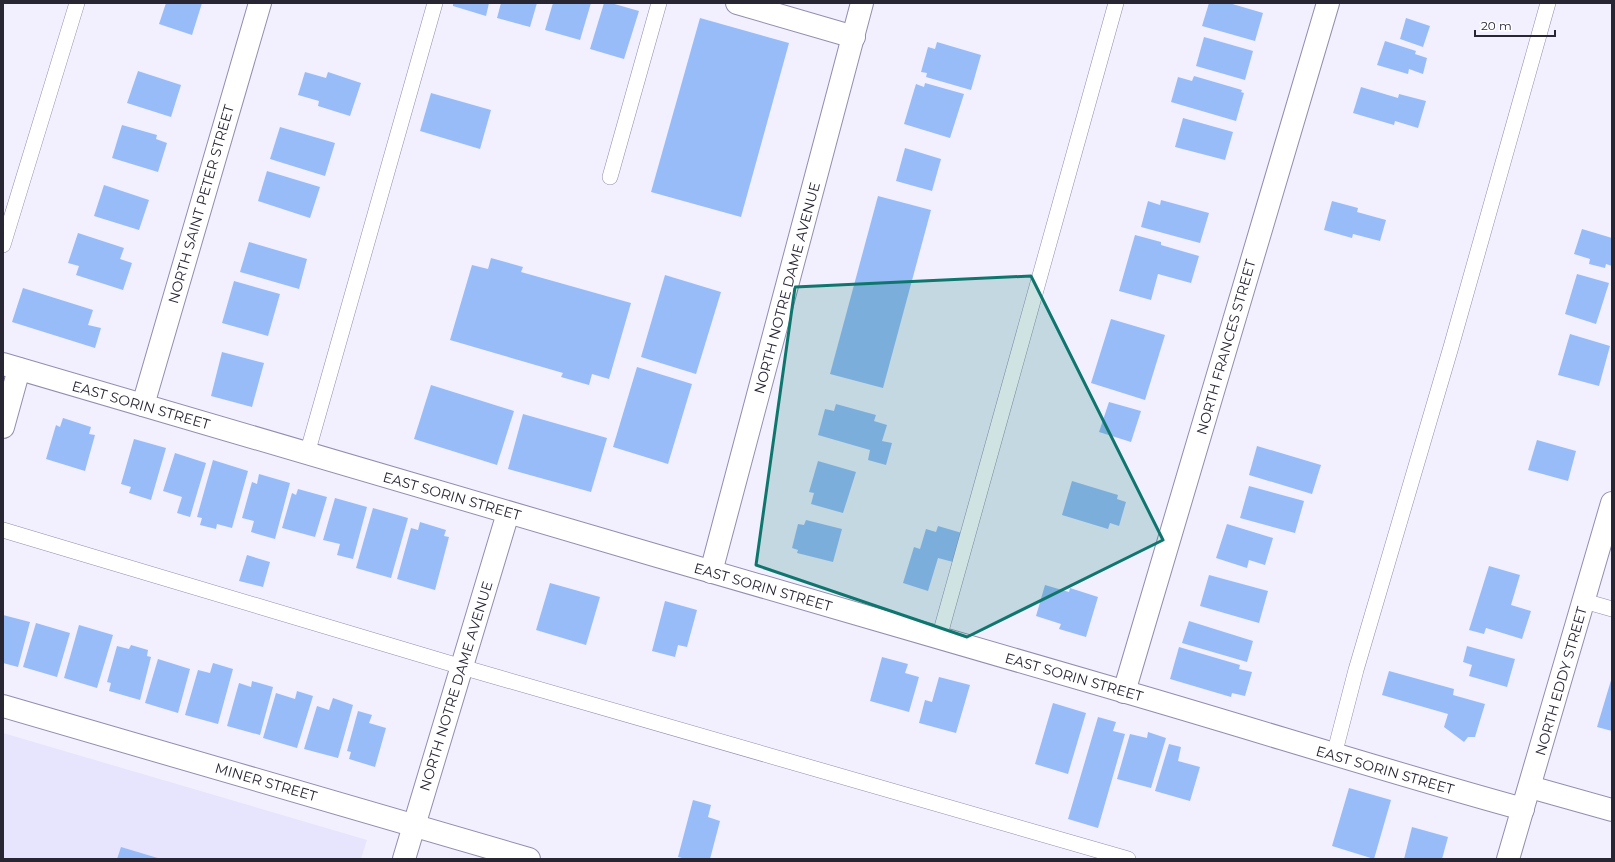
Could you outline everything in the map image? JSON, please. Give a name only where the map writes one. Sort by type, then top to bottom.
[{"type":"street","name":"NORTH SAINT PETER STREET","points":[[143,405],[260,3]]},
{"type":"street","points":[[736,3],[854,37]]},
{"type":"street","name":"NORTH NOTRE DAME AVENUE","points":[[711,572],[862,3]]},
{"type":"street","name":"NORTH FRANCES STREET","points":[[1124,692],[1328,3]]},
{"type":"street","name":"EAST SORIN STREET","points":[[11,367],[1523,809]]},
{"type":"street","points":[[3,427],[11,367]]},
{"type":"street","name":"NORTH EDDY STREET","points":[[1508,859],[1612,503]]},
{"type":"street","name":"NORTH NOTRE DAME AVENUE","points":[[404,859],[508,513]]},
{"type":"street","name":"MINER STREET","points":[[3,706],[529,859]]},
{"type":"street","points":[[1530,787],[1612,810]]},
{"type":"lane","points":[[3,245],[77,3]]},
{"type":"lane","points":[[308,454],[435,3]]},
{"type":"lane","points":[[610,177],[659,3]]},
{"type":"lane","points":[[939,638],[1116,3]]},
{"type":"lane","points":[[1334,755],[1356,670],[1451,347],[1548,3]]},
{"type":"lane","points":[[3,530],[462,667],[1128,859]]},
{"type":"lane","points":[[1584,601],[1612,609]]},
{"type":"highlighted area","points":[[1031,276],[1163,540],[967,637],[756,565],[795,287]]},
{"type":"shaded area","points":[[3,733],[367,840],[361,859],[3,859]]},
{"type":"building","points":[[166,3],[202,3],[192,35],[159,24]]},
{"type":"building","points":[[453,3],[489,3],[486,16],[453,6]]},
{"type":"building","points":[[501,3],[537,3],[530,27],[497,18]]},
{"type":"building","points":[[553,3],[591,3],[580,40],[545,30]]},
{"type":"building","points":[[604,3],[611,3],[639,11],[624,59],[590,49]]},
{"type":"building","points":[[1209,3],[1229,3],[1263,13],[1255,41],[1202,26]]},
{"type":"building","points":[[700,18],[789,43],[741,217],[651,192]]},
{"type":"building","points":[[1406,18],[1430,26],[1423,47],[1400,39]]},
{"type":"building","points":[[1204,37],[1253,51],[1245,80],[1196,66]]},
{"type":"building","points":[[1385,41],[1416,51],[1415,54],[1427,58],[1423,74],[1409,69],[1408,74],[1377,65]]},
{"type":"building","points":[[937,42],[981,55],[971,90],[926,77],[927,73],[921,72],[928,47],[935,49]]},
{"type":"building","points":[[138,71],[181,85],[171,117],[127,103]]},
{"type":"building","points":[[305,72],[326,78],[328,72],[361,83],[350,116],[318,106],[319,101],[298,95]]},
{"type":"building","points":[[1194,76],[1242,90],[1241,92],[1244,93],[1236,121],[1171,102],[1178,77],[1192,81]]},
{"type":"building","points":[[925,83],[964,94],[950,138],[904,124],[916,84],[924,87]]},
{"type":"building","points":[[1361,87],[1398,98],[1399,94],[1426,101],[1418,128],[1395,121],[1394,125],[1353,113]]},
{"type":"building","points":[[431,93],[491,110],[480,149],[420,131]]},
{"type":"building","points":[[1183,118],[1233,132],[1225,160],[1175,147]]},
{"type":"building","points":[[122,125],[157,135],[156,139],[167,143],[158,172],[112,158]]},
{"type":"building","points":[[280,127],[335,143],[325,176],[270,159]]},
{"type":"building","points":[[905,148],[941,159],[932,191],[896,181]]},
{"type":"building","points":[[267,171],[320,187],[310,218],[258,201]]},
{"type":"building","points":[[104,185],[149,200],[139,230],[94,216]]},
{"type":"building","points":[[878,196],[931,210],[883,388],[830,374]]},
{"type":"building","points":[[1161,200],[1209,213],[1200,243],[1141,227],[1148,201],[1160,205]]},
{"type":"building","points":[[1332,201],[1358,208],[1357,212],[1386,220],[1380,241],[1353,234],[1352,238],[1324,230]]},
{"type":"building","points":[[1582,229],[1612,238],[1612,266],[1606,264],[1605,268],[1589,264],[1590,259],[1574,254]]},
{"type":"building","points":[[78,233],[124,248],[120,259],[132,263],[123,290],[76,275],[79,266],[68,263]]},
{"type":"building","points":[[1135,235],[1161,242],[1161,245],[1199,256],[1191,283],[1158,274],[1151,300],[1119,291]]},
{"type":"building","points":[[249,242],[307,259],[299,289],[240,272]]},
{"type":"building","points":[[491,258],[523,267],[521,272],[631,303],[609,379],[592,374],[589,385],[561,377],[563,373],[450,340],[472,265],[488,269]]},
{"type":"building","points":[[1577,274],[1609,283],[1596,324],[1565,314]]},
{"type":"building","points":[[665,275],[721,292],[696,374],[641,357]]},
{"type":"building","points":[[234,281],[280,294],[268,336],[222,323]]},
{"type":"building","points":[[23,288],[93,310],[88,325],[101,328],[95,348],[12,322]]},
{"type":"building","points":[[1111,319],[1165,335],[1145,400],[1091,383]]},
{"type":"building","points":[[1570,334],[1610,346],[1599,386],[1558,375]]},
{"type":"building","points":[[222,352],[264,363],[252,407],[211,396]]},
{"type":"building","points":[[637,367],[692,384],[668,464],[613,447]]},
{"type":"building","points":[[431,385],[514,411],[497,465],[414,439]]},
{"type":"building","points":[[1109,402],[1141,411],[1131,442],[1099,432]]},
{"type":"building","points":[[836,404],[876,415],[874,421],[887,425],[882,441],[892,443],[886,465],[868,460],[870,450],[818,435],[825,409],[834,411]]},
{"type":"building","points":[[523,414],[607,438],[591,492],[508,469]]},
{"type":"building","points":[[63,418],[91,427],[89,434],[95,435],[85,471],[46,459],[56,425],[60,427]]},
{"type":"building","points":[[134,439],[166,448],[151,500],[129,493],[131,487],[121,484]]},
{"type":"building","points":[[1537,440],[1576,451],[1568,481],[1528,470]]},
{"type":"building","points":[[1257,446],[1321,465],[1312,494],[1249,475]]},
{"type":"building","points":[[175,453],[206,463],[190,517],[177,513],[182,497],[163,491]]},
{"type":"building","points":[[213,460],[248,471],[232,528],[217,524],[216,529],[200,525],[202,518],[197,517]]},
{"type":"building","points":[[818,461],[856,472],[843,513],[811,504],[814,493],[809,492]]},
{"type":"building","points":[[259,474],[290,483],[275,539],[251,532],[254,521],[242,518],[252,482],[257,484]]},
{"type":"building","points":[[1072,481],[1118,495],[1117,499],[1126,502],[1119,526],[1110,523],[1108,529],[1062,515]]},
{"type":"building","points":[[1249,486],[1304,501],[1295,533],[1240,518]]},
{"type":"building","points":[[298,489],[327,497],[315,537],[282,528],[292,493],[296,495]]},
{"type":"building","points":[[335,498],[367,507],[353,559],[337,555],[340,544],[323,540]]},
{"type":"building","points":[[373,508],[408,518],[391,578],[356,568]]},
{"type":"building","points":[[806,520],[842,529],[833,562],[797,553],[798,550],[792,548],[798,524],[804,525]]},
{"type":"building","points":[[420,522],[446,530],[444,536],[449,537],[435,590],[397,579],[411,528],[418,530]]},
{"type":"building","points":[[1227,524],[1273,538],[1265,565],[1249,560],[1247,568],[1216,558]]},
{"type":"building","points":[[938,526],[962,533],[953,562],[938,558],[928,591],[903,583],[914,547],[920,549],[926,529],[936,532]]},
{"type":"building","points":[[247,555],[270,562],[263,587],[239,581]]},
{"type":"building","points":[[1489,566],[1520,575],[1511,605],[1531,611],[1522,639],[1486,628],[1484,634],[1469,630]]},
{"type":"building","points":[[1209,575],[1268,591],[1259,623],[1200,606]]},
{"type":"building","points":[[550,583],[600,597],[586,645],[536,630]]},
{"type":"building","points":[[1045,585],[1069,592],[1070,588],[1098,597],[1086,637],[1059,629],[1061,624],[1036,616]]},
{"type":"building","points":[[665,601],[697,610],[687,647],[678,645],[675,657],[652,651]]},
{"type":"building","points":[[3,615],[30,622],[18,667],[3,663]]},
{"type":"building","points":[[1189,621],[1253,641],[1247,662],[1182,643]]},
{"type":"building","points":[[36,623],[70,633],[57,677],[23,667]]},
{"type":"building","points":[[79,625],[113,635],[97,688],[64,678]]},
{"type":"building","points":[[131,645],[148,650],[147,656],[151,657],[140,700],[109,691],[111,683],[107,682],[117,646],[129,649]]},
{"type":"building","points":[[1467,646],[1515,659],[1507,687],[1469,676],[1472,665],[1463,662]]},
{"type":"building","points":[[1179,647],[1240,665],[1239,669],[1252,672],[1245,696],[1232,693],[1231,697],[1170,679]]},
{"type":"building","points":[[882,657],[908,664],[905,673],[919,677],[909,712],[870,701]]},
{"type":"building","points":[[158,659],[190,669],[178,713],[145,703]]},
{"type":"building","points":[[213,663],[233,669],[218,724],[185,715],[198,670],[210,673]]},
{"type":"building","points":[[1389,671],[1454,689],[1453,695],[1485,704],[1475,737],[1468,737],[1464,742],[1444,727],[1448,714],[1382,695]]},
{"type":"building","points":[[939,677],[970,685],[956,733],[919,723],[925,700],[932,702]]},
{"type":"building","points":[[1612,677],[1612,731],[1597,727]]},
{"type":"building","points":[[252,681],[273,687],[260,735],[227,726],[239,683],[251,687]]},
{"type":"building","points":[[297,691],[313,696],[297,748],[263,738],[276,693],[295,699]]},
{"type":"building","points":[[333,698],[353,705],[338,758],[304,749],[317,706],[329,710]]},
{"type":"building","points":[[1053,703],[1086,713],[1068,774],[1035,764]]},
{"type":"building","points":[[358,711],[372,715],[369,723],[386,728],[375,767],[349,759],[351,752],[347,751]]},
{"type":"building","points":[[1098,717],[1116,722],[1113,731],[1125,734],[1098,828],[1068,819]]},
{"type":"building","points":[[1148,732],[1166,738],[1151,788],[1117,779],[1130,734],[1147,738]]},
{"type":"building","points":[[1169,744],[1181,747],[1178,761],[1200,767],[1190,801],[1155,791]]},
{"type":"building","points":[[1349,788],[1391,800],[1374,859],[1332,846]]},
{"type":"building","points":[[693,800],[711,805],[708,817],[720,821],[710,859],[686,859],[678,857]]},
{"type":"building","points":[[1412,827],[1448,837],[1442,859],[1404,859]]},
{"type":"building","points":[[121,847],[161,859],[117,859]]}]
